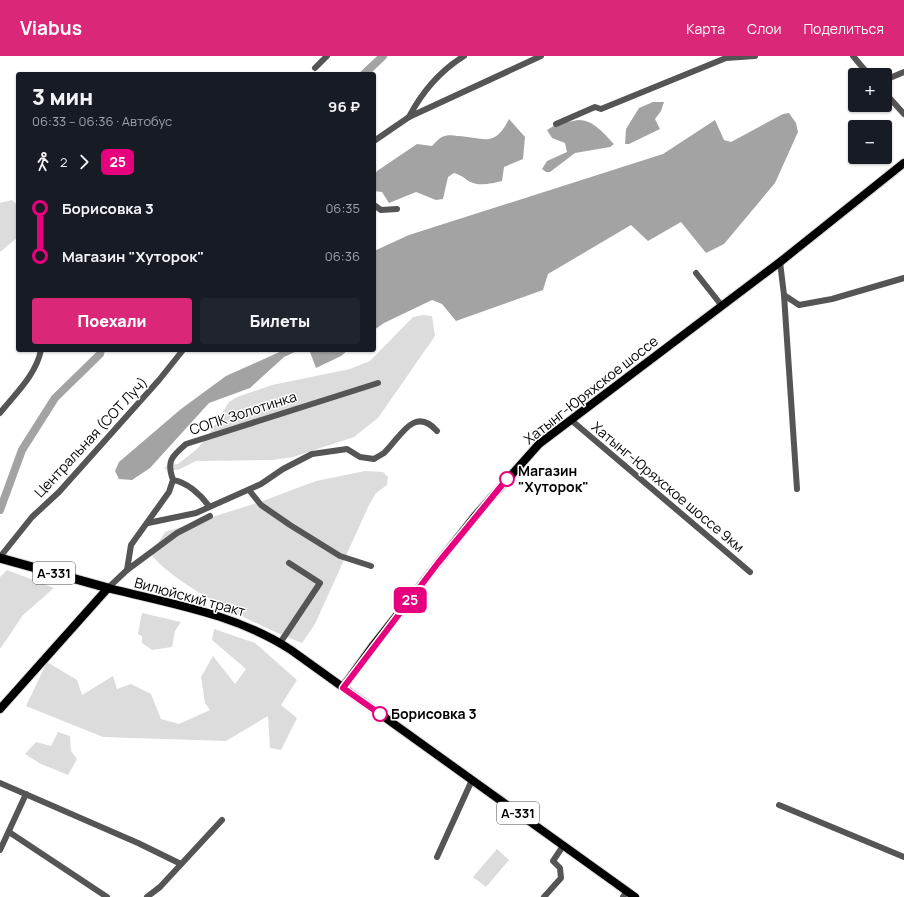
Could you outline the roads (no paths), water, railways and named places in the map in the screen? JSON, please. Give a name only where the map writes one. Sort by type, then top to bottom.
[{"type":"highway","name":"А-331","points":[[0,558],[108,588]]},
{"type":"main road","name":"Хатынг-Юряхское шоссе","points":[[343,688],[438,563],[520,463],[539,444],[780,262],[904,163]]},
{"type":"main road","name":"Вилюйский тракт","points":[[108,588],[223,617],[252,628],[280,643],[563,846],[625,894],[635,897]]},
{"type":"main road","points":[[0,709],[108,588]]},
{"type":"street","points":[[315,68],[327,56]]},
{"type":"street","points":[[409,117],[429,86],[464,56]]},
{"type":"street","points":[[526,56],[530,62]]},
{"type":"street","points":[[376,140],[409,117],[542,56]]},
{"type":"street","points":[[556,124],[595,107],[601,109],[726,58],[755,56]]},
{"type":"street","points":[[853,56],[864,68]]},
{"type":"street","points":[[892,77],[904,72]]},
{"type":"street","points":[[892,101],[904,114]]},
{"type":"street","points":[[376,206],[381,210],[397,208]]},
{"type":"street","points":[[780,262],[784,295],[797,489]]},
{"type":"street","points":[[696,273],[722,306]]},
{"type":"street","points":[[784,295],[799,305],[832,299],[904,278]]},
{"type":"street","points":[[0,414],[31,374],[40,352]]},
{"type":"street","name":"Центральная (СОТ Луч)","points":[[0,558],[32,517],[59,492],[159,380],[181,352]]},
{"type":"street","name":"СОПК Золотинка","points":[[173,480],[170,472],[171,459],[186,444],[378,383]]},
{"type":"street","name":"Хатынг-Юряхское шоссе 9км","points":[[571,420],[750,572]]},
{"type":"street","points":[[148,523],[188,516],[248,490],[302,458],[312,454],[347,449],[360,457],[374,459],[384,453],[403,429],[421,421],[430,423],[437,431]]},
{"type":"street","points":[[127,570],[131,545],[169,492],[173,480],[178,481],[195,492],[209,506]]},
{"type":"street","points":[[248,490],[261,505],[340,556],[371,566]]},
{"type":"street","points":[[108,588],[127,570],[177,533],[210,516]]},
{"type":"street","points":[[280,643],[320,583],[290,562]]},
{"type":"street","points":[[437,857],[472,780]]},
{"type":"street","points":[[0,783],[138,843],[181,864]]},
{"type":"street","points":[[0,850],[26,794]]},
{"type":"street","points":[[779,805],[904,857]]},
{"type":"street","points":[[146,897],[181,864],[222,820]]},
{"type":"street","points":[[9,832],[107,897]]},
{"type":"street","points":[[544,897],[561,878],[560,868],[553,861],[563,846]]},
{"type":"waterway","points":[[366,72],[383,56]]},
{"type":"waterway","points":[[0,510],[22,450],[55,398],[100,352]]},
{"type":"place","name":"Магазин \"Хуторок\"","points":[[507,479]]},
{"type":"place","name":"Борисовка 3","points":[[380,714]]}]
